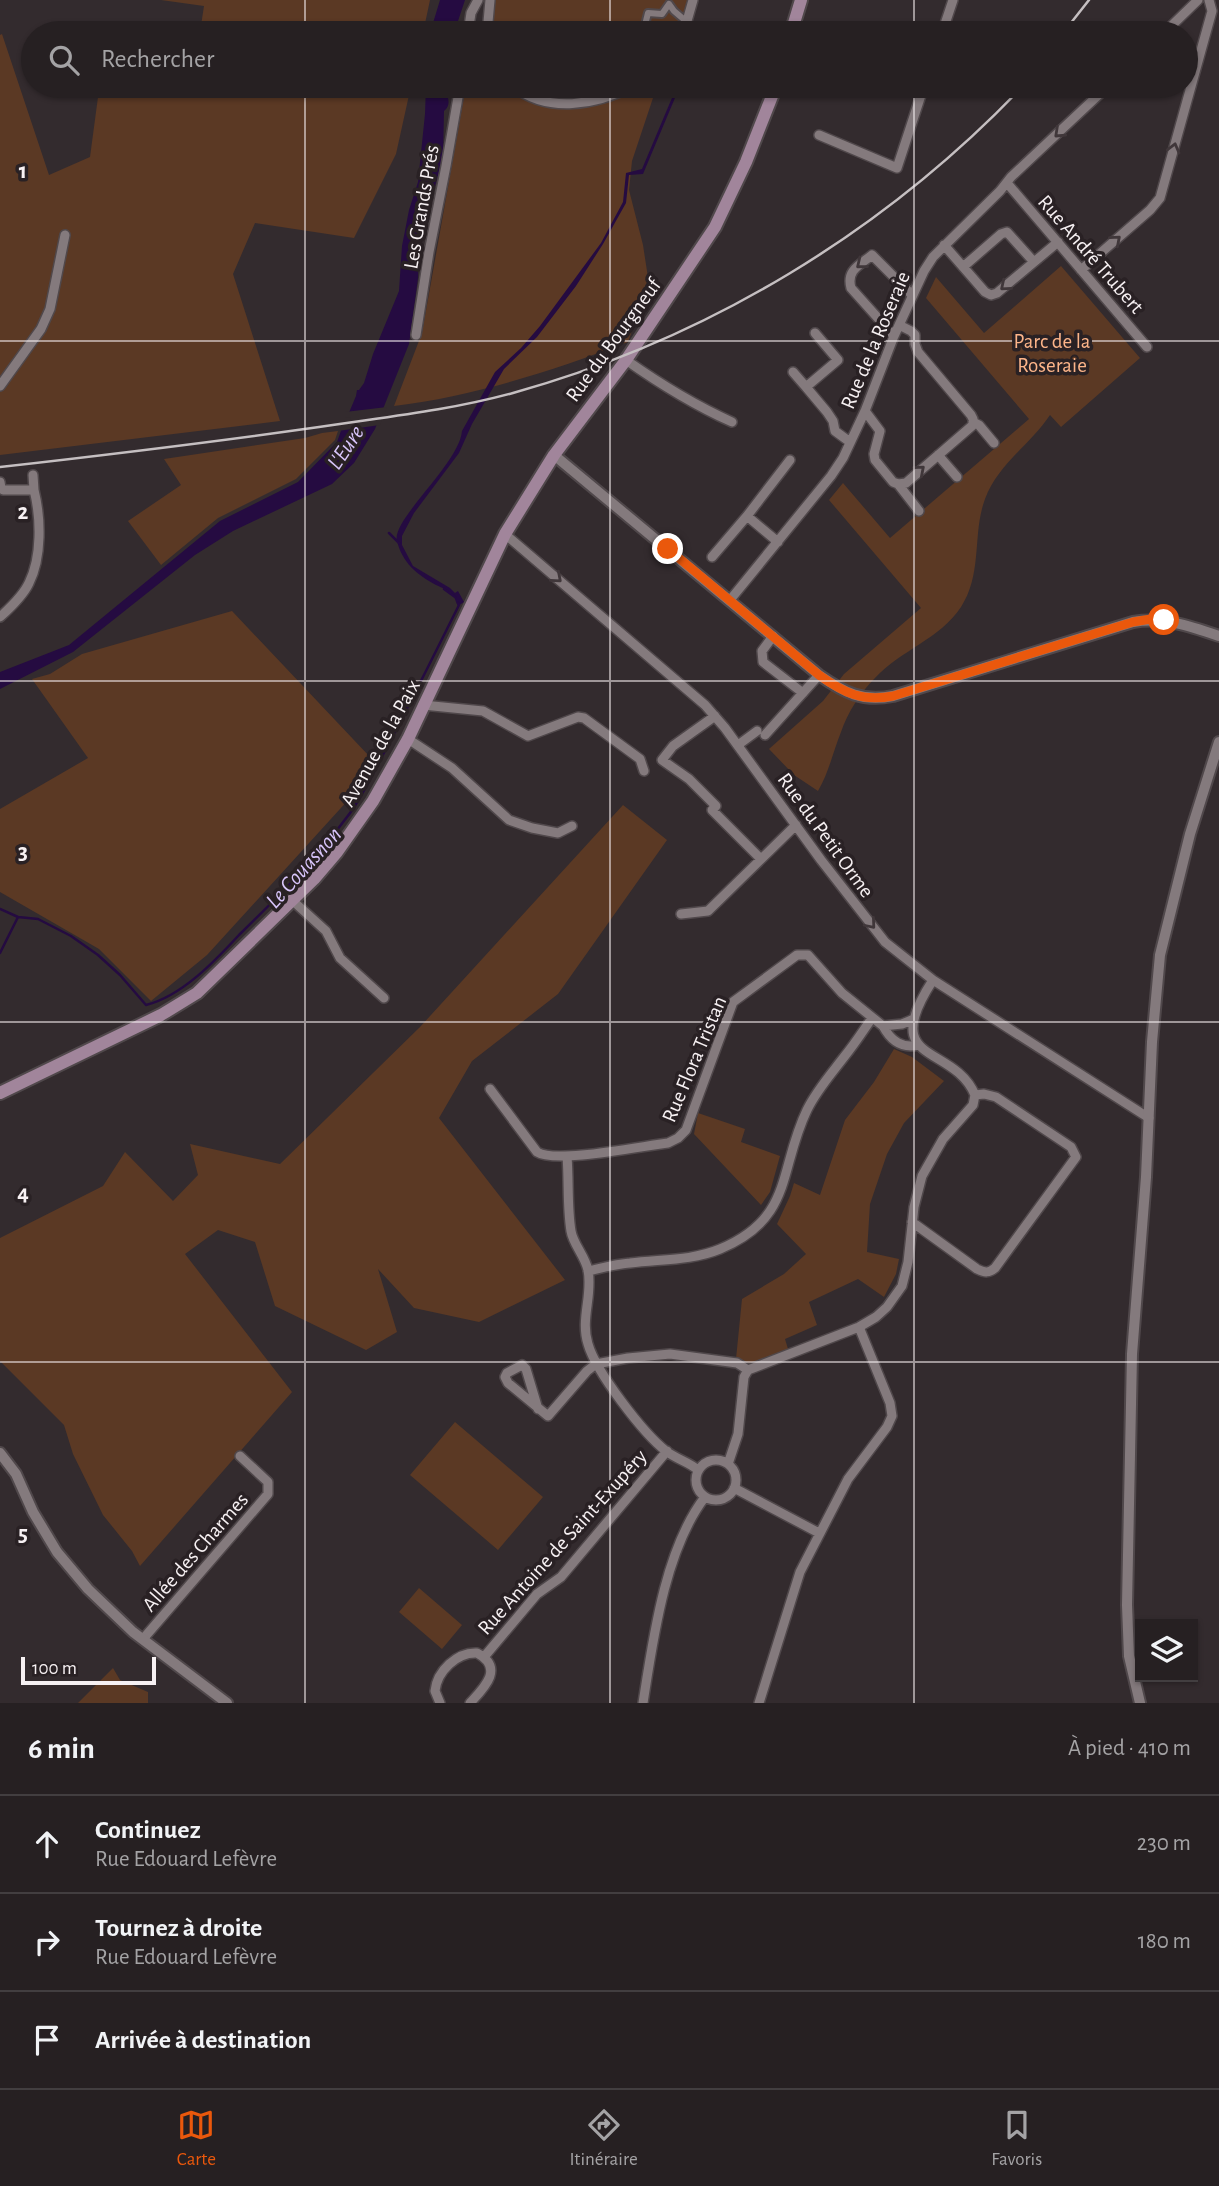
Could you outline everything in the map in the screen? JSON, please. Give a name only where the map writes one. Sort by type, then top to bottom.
[{"type":"main road","points":[[795,21],[801,0]]},
{"type":"main road","name":"Rue du Bourgneuf","points":[[469,611],[505,534],[555,454],[626,360],[721,216],[746,162],[768,98]]},
{"type":"main road","name":"Avenue de la Paix","points":[[0,1093],[161,1015],[197,993],[293,901],[337,852],[373,801],[408,739],[469,611]]},
{"type":"street","points":[[470,21],[478,0]]},
{"type":"street","points":[[487,21],[490,0]]},
{"type":"street","points":[[688,21],[693,0]]},
{"type":"street","points":[[946,21],[953,0]]},
{"type":"street","points":[[1176,21],[1198,0]]},
{"type":"street","points":[[1198,61],[1212,11],[1209,0]]},
{"type":"street","points":[[646,21],[648,13],[662,14],[670,2],[681,21]]},
{"type":"street","name":"Les Grands Prés","points":[[416,335],[458,98]]},
{"type":"street","points":[[533,98],[564,104],[603,98]]},
{"type":"street","points":[[819,135],[897,168],[920,98]]},
{"type":"street","name":"Rue de la Roseraie","points":[[730,600],[831,477],[843,458],[924,271],[944,246],[1012,177],[1095,98]]},
{"type":"street","points":[[1081,270],[1150,211],[1160,198],[1188,98]]},
{"type":"street","name":"Rue André Trubert","points":[[1007,183],[1147,347]]},
{"type":"street","points":[[963,267],[1001,234],[1007,232],[1034,262]]},
{"type":"street","points":[[0,386],[41,329],[50,309],[65,235]]},
{"type":"street","points":[[944,246],[985,292],[991,295],[997,293],[1058,242]]},
{"type":"street","points":[[894,336],[851,288],[850,274],[872,255],[912,295]]},
{"type":"street","points":[[899,325],[915,335],[918,352],[971,415],[973,422],[979,425],[994,443]]},
{"type":"street","points":[[806,387],[838,360],[816,333]]},
{"type":"street","points":[[626,360],[667,388],[732,422]]},
{"type":"street","points":[[793,373],[827,412],[835,431],[850,442]]},
{"type":"street","points":[[865,411],[880,431],[875,460],[919,512]]},
{"type":"street","points":[[898,484],[906,482],[973,422]]},
{"type":"street","points":[[555,454],[819,675],[836,687],[864,698],[881,698],[1133,622],[1164,620],[1219,636]]},
{"type":"street","points":[[938,455],[957,477]]},
{"type":"street","points":[[712,557],[790,460]]},
{"type":"street","points":[[0,617],[28,586],[35,569],[38,538],[33,475]]},
{"type":"street","points":[[0,482],[0,488],[34,490]]},
{"type":"street","points":[[747,516],[778,542]]},
{"type":"street","name":"Rue du Petit Orme","points":[[505,534],[705,705],[885,942],[933,980],[1149,1118]]},
{"type":"street","points":[[773,636],[762,651],[763,662],[803,693]]},
{"type":"street","points":[[738,745],[761,733],[819,675]]},
{"type":"street","points":[[423,705],[484,711],[528,736],[578,717],[584,718],[639,759],[644,771]]},
{"type":"street","points":[[715,716],[673,746],[663,760],[689,779],[716,806],[712,810],[761,859]]},
{"type":"street","points":[[408,739],[452,768],[509,820],[558,833],[572,826]]},
{"type":"street","points":[[1140,1703],[1129,1656],[1127,1605],[1132,1354],[1152,1042],[1160,955],[1190,834],[1219,743]]},
{"type":"street","points":[[681,914],[708,911],[796,825]]},
{"type":"street","points":[[293,901],[326,930],[340,958],[384,998]]},
{"type":"street","name":"Rue Flora Tristan","points":[[489,1089],[537,1152],[543,1156],[567,1156],[668,1143],[686,1130],[733,1002],[797,955],[808,955],[842,993],[883,1026],[897,1043],[908,1047],[919,1045],[925,1052],[966,1077],[975,1094]]},
{"type":"street","points":[[919,1045],[914,1033],[914,1018],[933,980]]},
{"type":"street","points":[[588,1271],[702,1255],[720,1249],[749,1233],[771,1211],[779,1198],[794,1143],[807,1109],[872,1018]]},
{"type":"street","points":[[883,1026],[902,1024],[914,1018]]},
{"type":"street","points":[[728,1464],[738,1434],[744,1377],[748,1370],[859,1327],[887,1307],[902,1286],[908,1262],[912,1222],[917,1190],[930,1160],[948,1132],[970,1111],[975,1094],[996,1097],[1071,1147],[1076,1157],[990,1272],[984,1273],[977,1269],[912,1222]]},
{"type":"street","points":[[567,1156],[571,1234],[588,1271],[590,1291],[585,1319],[587,1343],[596,1364],[638,1421],[667,1451],[698,1470]]},
{"type":"street","points":[[759,1703],[800,1572],[848,1479],[887,1427],[892,1416],[890,1403],[859,1327]]},
{"type":"street","points":[[538,1409],[523,1365],[507,1373],[505,1377],[508,1383],[538,1409],[548,1416],[596,1364],[670,1354],[737,1363],[748,1370]]},
{"type":"street","name":"Rue Antoine de Saint-Exupéry","points":[[484,1657],[537,1594],[561,1577],[667,1451]]},
{"type":"street","points":[[0,1453],[16,1474],[33,1512],[57,1552],[88,1589],[109,1611],[143,1639],[227,1703]]},
{"type":"street","name":"Allée des Charmes","points":[[143,1639],[268,1494],[268,1482],[240,1456]]},
{"type":"street","points":[[715,1460],[728,1464],[735,1475],[734,1488],[730,1494],[718,1500],[705,1497],[697,1488],[698,1470],[715,1460]]},
{"type":"street","points":[[734,1488],[819,1533]]},
{"type":"street","points":[[643,1703],[650,1657],[671,1564],[695,1509],[705,1497]]},
{"type":"street","name":"Rue Antoine de Saint-Exupéry","points":[[440,1703],[436,1696],[436,1684],[452,1662],[465,1653],[477,1653],[484,1657],[490,1667],[489,1679],[470,1703]]},
{"type":"green space","points":[[161,0],[430,0],[426,21],[202,21],[204,6]]},
{"type":"green space","points":[[494,0],[688,0],[683,21],[493,21]]},
{"type":"green space","points":[[2,34],[21,98],[23,98],[49,175],[90,157],[98,98],[408,98],[396,154],[354,238],[255,223],[233,274],[280,421],[0,455]]},
{"type":"green space","points":[[464,98],[653,98],[632,161],[629,190],[643,245],[649,284],[628,342],[571,363],[484,389],[394,406],[422,333]]},
{"type":"green space","name":"Parc de la Roseraie","points":[[1061,266],[1140,358],[1061,427],[1050,415],[998,475],[981,512],[975,567],[968,594],[961,607],[942,628],[885,668],[864,690],[847,717],[818,791],[794,775],[769,749],[823,701],[844,674],[921,608],[829,500],[843,483],[890,538],[1029,419],[926,298],[936,277],[984,333]]},
{"type":"green space","points":[[338,431],[335,440],[296,479],[218,518],[161,565],[128,521],[181,485],[164,459]]},
{"type":"green space","points":[[232,611],[370,757],[350,798],[207,955],[151,1001],[99,949],[0,892],[0,809],[88,758],[32,679],[50,674],[82,654]]},
{"type":"green space","points":[[623,805],[667,840],[558,994],[472,1061],[439,1118],[565,1280],[479,1322],[414,1308],[378,1269],[397,1332],[366,1350],[275,1306],[255,1242],[218,1230],[185,1254],[292,1392],[140,1566],[132,1551],[103,1515],[73,1454],[64,1425],[0,1361],[0,1238],[103,1186],[125,1152],[173,1201],[198,1175],[190,1144],[280,1164],[420,1027]]},
{"type":"green space","points":[[894,1049],[912,1057],[944,1081],[904,1123],[887,1154],[870,1204],[867,1252],[899,1259],[896,1274],[884,1297],[858,1279],[809,1302],[817,1325],[785,1339],[788,1349],[756,1362],[736,1359],[742,1299],[784,1274],[806,1254],[777,1224],[794,1183],[820,1195],[845,1120],[874,1082]]},
{"type":"green space","points":[[698,1113],[745,1129],[741,1142],[780,1156],[770,1192],[761,1205],[694,1134]]},
{"type":"green space","points":[[455,1422],[543,1497],[498,1550],[410,1475]]},
{"type":"green space","points":[[419,1588],[462,1625],[442,1649],[399,1612]]},
{"type":"green space","points":[[113,1668],[120,1680],[148,1692],[148,1703],[78,1703]]},
{"type":"water","points":[[440,0],[465,0],[458,21],[434,21]]},
{"type":"water","name":"L'Eure","points":[[426,98],[447,98],[444,111],[443,157],[419,244],[418,278],[409,344],[375,429],[354,463],[332,484],[233,531],[195,555],[73,652],[0,689],[0,672],[69,645],[220,521],[298,482],[337,442],[342,428],[351,426],[356,414],[348,415],[357,390],[364,383],[399,291],[402,246],[418,182]]},
{"type":"water","points":[[672,98],[675,98],[643,174],[629,175],[626,203],[603,244],[576,286],[537,337],[504,369],[472,424],[459,453],[414,513],[402,536],[402,545],[413,566],[455,593],[458,591],[464,602],[458,606],[450,592],[411,567],[399,549],[398,532],[450,459],[462,431],[495,372],[540,326],[601,243],[623,202],[626,173],[642,169]]},
{"type":"pier","points":[[387,407],[380,425],[338,431],[340,425],[349,423],[351,418],[345,417],[345,412]]},
{"type":"waterway","name":"Le Couasnon","points":[[389,533],[399,543]]},
{"type":"waterway","name":"Le Couasnon","points":[[444,589],[455,597]]},
{"type":"waterway","name":"Le Couasnon","points":[[0,909],[18,917],[38,919],[71,936],[120,975],[146,1005],[185,986],[219,956],[295,878],[352,811],[410,703],[458,603]]},
{"type":"waterway","name":"Le Couasnon","points":[[0,953],[18,917]]},
{"type":"railway","points":[[1072,21],[1089,0]]},
{"type":"railway","points":[[0,467],[392,417],[513,393],[585,370],[655,343],[723,311],[789,274],[852,233],[912,188],[969,139],[1011,98]]},
{"type":"route","points":[[668,549],[819,675],[836,687],[864,698],[893,696],[1133,622],[1164,620]]}]
